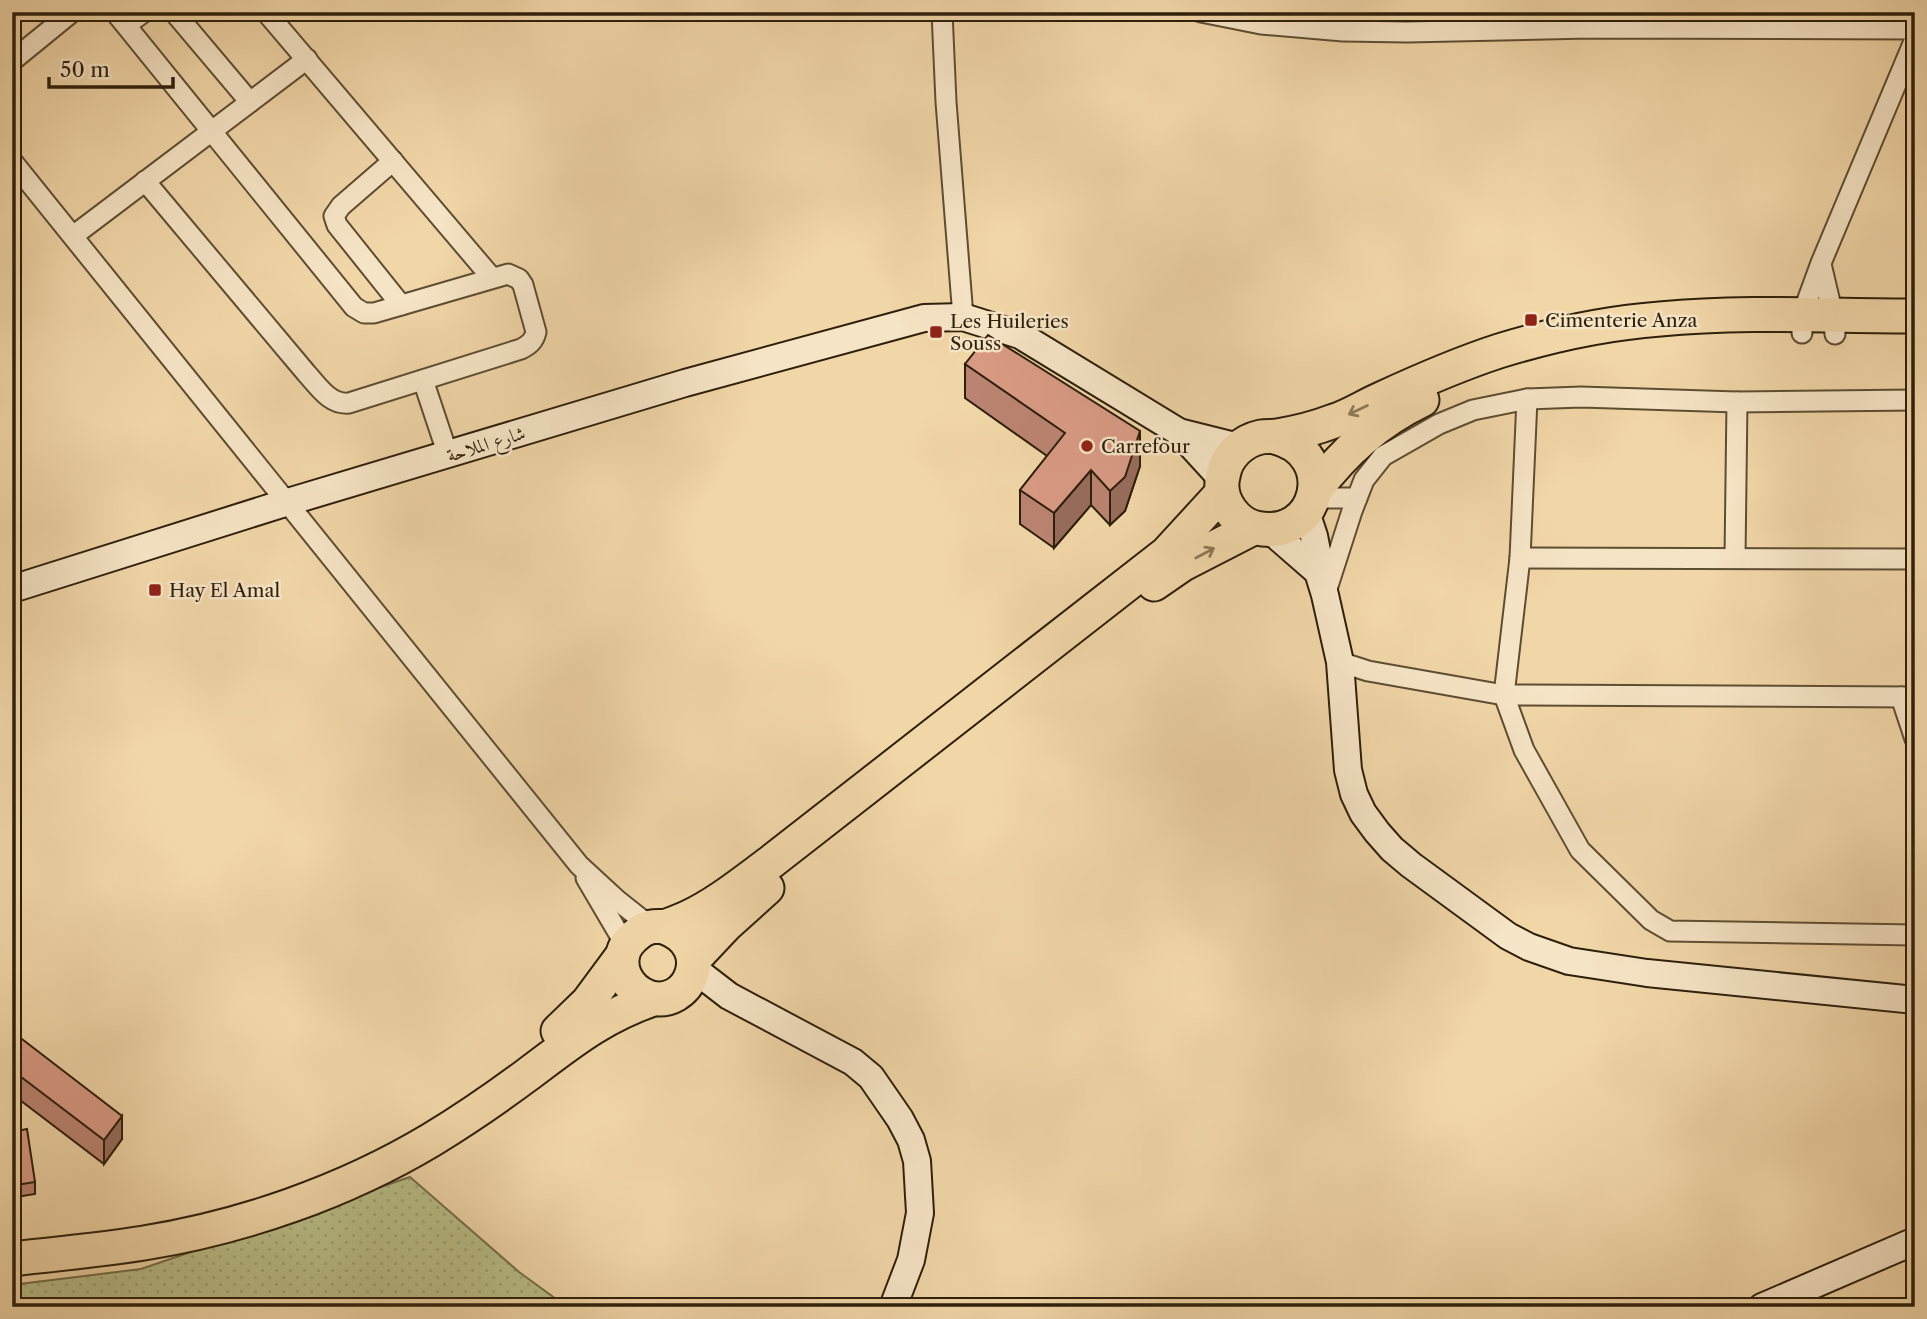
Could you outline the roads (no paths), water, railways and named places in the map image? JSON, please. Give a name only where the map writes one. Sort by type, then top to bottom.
[{"type":"highway","points":[[1262,529],[1242,523],[1226,504],[1222,486],[1225,467],[1239,447],[1250,440],[1275,437],[1338,420],[1433,375],[1498,351],[1586,329],[1658,319],[1708,316],[1915,334]]},
{"type":"highway","points":[[12,1259],[177,1236],[255,1217],[327,1192],[433,1139],[491,1101],[588,1029],[679,980],[733,918],[769,886],[1066,648],[1167,575],[1262,529],[1291,525],[1312,500],[1341,457],[1370,432],[1416,403],[1478,376],[1534,358],[1590,346],[1687,333],[1915,316]]},
{"type":"highway","points":[[1275,437],[1294,444],[1303,451],[1313,469],[1312,500]]},
{"type":"highway","points":[[12,1239],[133,1225],[193,1214],[277,1191],[363,1158],[426,1126],[465,1101],[577,1015],[641,939],[710,905],[781,854],[1167,553],[1222,486]]},
{"type":"highway","points":[[675,931],[685,938],[691,948],[679,980],[639,994],[629,984],[623,971],[641,939],[675,931]]},
{"type":"street","points":[[144,12],[120,18],[354,307],[369,313],[508,274],[523,285],[536,332],[532,342],[521,349],[423,380],[349,403],[336,403],[298,363],[145,181]]},
{"type":"street","points":[[174,12],[250,102]]},
{"type":"street","points":[[266,12],[492,278]]},
{"type":"street","points":[[942,12],[964,317]]},
{"type":"street","points":[[1463,32],[1470,12]]},
{"type":"street","points":[[12,61],[65,14]]},
{"type":"street","points":[[1211,14],[1261,24],[1406,33],[1463,32],[1592,20],[1915,29]]},
{"type":"street","points":[[1818,324],[1821,263],[1915,39]]},
{"type":"street","points":[[73,236],[307,59]]},
{"type":"street","points":[[12,161],[641,939]]},
{"type":"street","points":[[393,161],[341,206],[334,216],[337,225],[401,305]]},
{"type":"street","points":[[1818,324],[1821,263]]},
{"type":"street","name":"شارع الملاحة","points":[[12,589],[288,502],[699,379],[924,318],[964,317],[1020,335],[1179,432]]},
{"type":"street","points":[[423,380],[448,456]]},
{"type":"street","points":[[1321,584],[1364,480],[1383,456],[1439,424],[1473,410],[1527,399],[1581,397],[1737,402],[1915,400]]},
{"type":"street","points":[[1527,399],[1520,558],[1504,695],[1524,750],[1580,850],[1651,920],[1670,931],[1915,936]]},
{"type":"street","points":[[1735,558],[1737,402]]},
{"type":"street","points":[[1179,432],[1239,447]]},
{"type":"street","points":[[1179,432],[1222,486]]},
{"type":"street","points":[[1357,499],[1312,500],[1321,584],[1340,662],[1348,770],[1354,794],[1363,813],[1392,849],[1508,936],[1569,961],[1647,973],[1915,1000]]},
{"type":"street","points":[[1262,529],[1321,584]]},
{"type":"street","points":[[1520,558],[1915,559]]},
{"type":"street","points":[[1340,662],[1368,671],[1504,695],[1908,697],[1915,739]]},
{"type":"street","points":[[579,865],[617,900],[641,939]]},
{"type":"street","points":[[679,980],[729,996],[853,1062],[871,1077],[900,1119],[911,1140],[917,1161],[920,1213],[911,1260],[893,1307]]},
{"type":"street","points":[[1762,1307],[1915,1241]]},
{"type":"place","name":"Cimenterie Anza","points":[[1531,320]]},
{"type":"place","name":"Les Huileries Souss","points":[[936,332]]},
{"type":"place","name":"Carrefour","points":[[1087,446]]},
{"type":"place","name":"Hay El Amal","points":[[155,590]]}]
